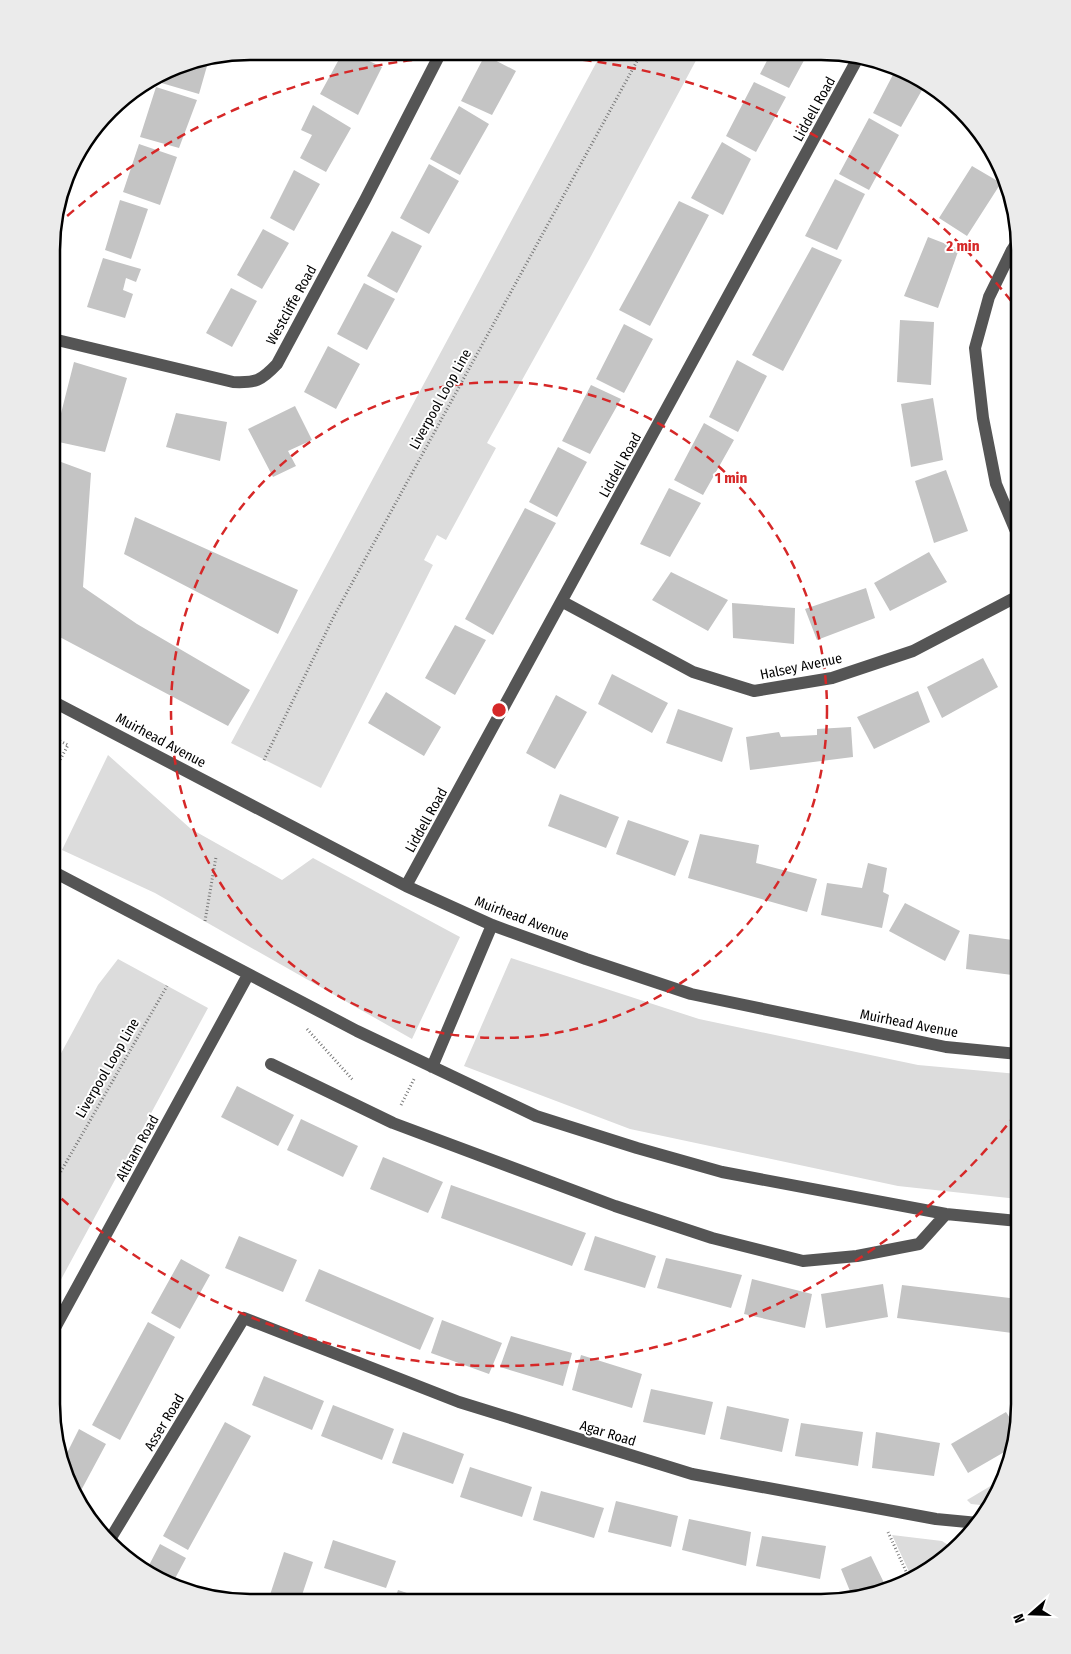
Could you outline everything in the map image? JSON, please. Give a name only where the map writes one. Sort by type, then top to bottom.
[{"type":"street","name":"Westcliffe Road","points":[[60,341],[233,382],[253,383],[265,377],[277,364],[366,200],[437,60]]},
{"type":"street","name":"Liddell Road","points":[[406,886],[563,602],[855,63]]},
{"type":"street","points":[[1011,252],[989,297],[975,348],[983,418],[996,484],[1011,520]]},
{"type":"street","name":"Halsey Avenue","points":[[563,602],[694,672],[754,691],[832,678],[913,651],[1011,600]]},
{"type":"street","name":"Muirhead Avenue","points":[[60,704],[406,886],[492,925],[690,994],[946,1047],[1011,1053]]},
{"type":"street","points":[[60,876],[248,975],[427,1065],[536,1116],[637,1148],[722,1172],[946,1214],[1011,1220]]},
{"type":"street","points":[[427,1065],[492,925]]},
{"type":"street","name":"Altham Road","points":[[60,1319],[248,975]]},
{"type":"street","points":[[271,1064],[393,1123],[614,1206],[712,1238],[803,1261],[857,1256],[919,1244],[946,1214]]},
{"type":"street","name":"Agar Road","points":[[244,1318],[459,1402],[692,1474],[936,1519],[969,1523]]},
{"type":"street","name":"Asser Road","points":[[113,1535],[244,1318]]},
{"type":"path","name":"Liverpool Loop Line","points":[[264,760],[334,616],[638,60]]},
{"type":"path","points":[[60,741],[68,745],[60,760]]},
{"type":"path","points":[[205,921],[216,857]]},
{"type":"path","name":"Liverpool Loop Line","points":[[60,1173],[167,986]]},
{"type":"path","points":[[306,1028],[359,1086]]},
{"type":"path","points":[[393,1123],[427,1065]]},
{"type":"path","points":[[877,1508],[907,1573]]},
{"type":"shaded area","points":[[598,60],[696,60],[590,258],[487,443],[496,448],[446,540],[437,535],[424,560],[433,565],[321,788],[231,743]]},
{"type":"shaded area","points":[[108,755],[191,829],[282,880],[313,858],[460,937],[412,1039],[155,893],[62,850]]},
{"type":"shaded area","points":[[511,958],[699,1019],[918,1065],[1011,1073],[1011,1198],[898,1186],[630,1129],[464,1066]]},
{"type":"shaded area","points":[[118,959],[208,1008],[60,1281],[60,1055],[98,985]]},
{"type":"shaded area","points":[[993,1485],[982,1505],[971,1504],[967,1500]]},
{"type":"shaded area","points":[[892,1535],[942,1541],[948,1545],[937,1555],[909,1572]]},
{"type":"building","points":[[339,60],[367,60],[382,67],[358,115],[320,94]]},
{"type":"building","points":[[482,60],[495,60],[516,71],[492,115],[461,101]]},
{"type":"building","points":[[767,60],[804,60],[789,88],[760,74]]},
{"type":"building","points":[[207,65],[199,94],[160,83],[177,74]]},
{"type":"building","points":[[893,74],[922,89],[901,127],[873,113]]},
{"type":"building","points":[[754,82],[786,97],[756,152],[726,136]]},
{"type":"building","points":[[156,87],[197,100],[179,148],[140,137]]},
{"type":"building","points":[[313,105],[351,128],[326,172],[300,158],[312,135],[301,130]]},
{"type":"building","points":[[459,106],[489,124],[460,175],[430,159]]},
{"type":"building","points":[[869,118],[899,135],[869,190],[839,174]]},
{"type":"building","points":[[722,142],[751,159],[723,215],[691,198]]},
{"type":"building","points":[[139,144],[177,157],[160,205],[123,192]]},
{"type":"building","points":[[429,164],[459,181],[429,234],[400,218]]},
{"type":"building","points":[[972,166],[999,182],[1000,185],[967,236],[939,218]]},
{"type":"building","points":[[294,170],[320,184],[294,231],[270,218]]},
{"type":"building","points":[[835,179],[865,194],[837,250],[805,236]]},
{"type":"building","points":[[120,200],[148,209],[131,259],[105,250]]},
{"type":"building","points":[[679,201],[709,215],[650,326],[619,310]]},
{"type":"building","points":[[263,229],[289,243],[262,289],[237,275]]},
{"type":"building","points":[[392,231],[422,246],[397,293],[367,276]]},
{"type":"building","points":[[928,237],[959,249],[938,308],[904,296]]},
{"type":"building","points":[[812,247],[842,260],[783,371],[752,355]]},
{"type":"building","points":[[103,258],[141,269],[136,282],[126,278],[123,290],[133,294],[125,318],[87,307]]},
{"type":"building","points":[[364,283],[395,299],[367,350],[337,334]]},
{"type":"building","points":[[231,288],[257,301],[232,347],[206,333]]},
{"type":"building","points":[[900,320],[934,322],[931,385],[897,382]]},
{"type":"building","points":[[624,324],[653,339],[624,393],[596,379]]},
{"type":"building","points":[[328,346],[360,364],[336,409],[304,392]]},
{"type":"building","points":[[737,360],[767,376],[738,432],[709,417]]},
{"type":"building","points":[[74,362],[127,378],[105,452],[60,442],[60,417]]},
{"type":"building","points":[[591,385],[621,399],[590,454],[562,441]]},
{"type":"building","points":[[933,398],[943,460],[911,467],[901,404]]},
{"type":"building","points":[[295,406],[312,440],[288,451],[296,466],[273,477],[248,429]]},
{"type":"building","points":[[176,413],[227,422],[220,461],[166,447]]},
{"type":"building","points":[[704,423],[734,440],[703,495],[674,480]]},
{"type":"building","points":[[558,447],[587,462],[557,517],[529,502]]},
{"type":"building","points":[[60,462],[91,473],[83,587],[137,624],[250,690],[228,726],[60,637]]},
{"type":"building","points":[[946,470],[968,531],[934,543],[915,481]]},
{"type":"building","points":[[669,488],[701,503],[670,557],[640,544]]},
{"type":"building","points":[[525,508],[556,523],[493,635],[465,619]]},
{"type":"building","points":[[135,517],[298,590],[278,634],[124,554]]},
{"type":"building","points":[[929,552],[947,582],[890,611],[874,583]]},
{"type":"building","points":[[671,572],[728,600],[708,631],[652,600]]},
{"type":"building","points":[[866,588],[875,618],[817,640],[805,609]]},
{"type":"building","points":[[732,603],[795,608],[794,644],[733,638]]},
{"type":"building","points":[[455,625],[486,640],[455,695],[425,678]]},
{"type":"building","points":[[983,658],[998,687],[942,718],[927,687]]},
{"type":"building","points":[[612,674],[668,703],[652,733],[598,704]]},
{"type":"building","points":[[918,691],[930,722],[874,749],[857,717]]},
{"type":"building","points":[[386,692],[441,727],[424,756],[368,723]]},
{"type":"building","points":[[556,695],[587,712],[555,769],[526,753]]},
{"type":"building","points":[[678,709],[733,728],[722,762],[666,743]]},
{"type":"building","points":[[851,727],[853,757],[750,770],[746,737],[779,732],[781,737],[817,735],[817,729]]},
{"type":"building","points":[[560,794],[619,817],[606,848],[548,826]]},
{"type":"building","points":[[628,820],[689,841],[675,876],[616,854]]},
{"type":"building","points":[[700,834],[759,845],[756,863],[817,879],[807,912],[688,878]]},
{"type":"building","points":[[868,863],[887,868],[883,892],[889,895],[882,928],[821,915],[827,883],[862,888]]},
{"type":"building","points":[[905,903],[960,931],[945,961],[889,931]]},
{"type":"building","points":[[969,934],[1011,940],[1011,975],[966,969]]},
{"type":"building","points":[[237,1086],[294,1115],[278,1146],[221,1117]]},
{"type":"building","points":[[301,1119],[358,1146],[343,1177],[287,1150]]},
{"type":"building","points":[[383,1157],[443,1182],[428,1213],[370,1189]]},
{"type":"building","points":[[451,1185],[586,1233],[572,1266],[441,1218]]},
{"type":"building","points":[[239,1236],[297,1260],[283,1292],[225,1268]]},
{"type":"building","points":[[595,1236],[656,1256],[645,1288],[584,1270]]},
{"type":"building","points":[[666,1258],[742,1275],[731,1308],[657,1288]]},
{"type":"building","points":[[181,1259],[210,1275],[180,1329],[151,1313]]},
{"type":"building","points":[[319,1269],[434,1318],[420,1350],[305,1301]]},
{"type":"building","points":[[752,1279],[812,1294],[805,1328],[744,1314]]},
{"type":"building","points":[[883,1284],[888,1317],[826,1328],[821,1294]]},
{"type":"building","points":[[902,1285],[1011,1298],[1011,1333],[897,1318]]},
{"type":"building","points":[[442,1320],[502,1343],[489,1374],[431,1353]]},
{"type":"building","points":[[148,1322],[175,1337],[120,1440],[92,1425]]},
{"type":"building","points":[[511,1336],[572,1353],[563,1386],[500,1367]]},
{"type":"building","points":[[581,1355],[642,1374],[632,1408],[572,1390]]},
{"type":"building","points":[[264,1376],[324,1401],[312,1430],[252,1405]]},
{"type":"building","points":[[651,1389],[713,1402],[705,1435],[643,1422]]},
{"type":"building","points":[[333,1405],[394,1429],[382,1460],[321,1436]]},
{"type":"building","points":[[727,1406],[789,1419],[782,1452],[720,1439]]},
{"type":"building","points":[[1006,1412],[1011,1419],[1005,1451],[968,1473],[951,1444]]},
{"type":"building","points":[[225,1422],[251,1436],[188,1550],[163,1536]]},
{"type":"building","points":[[801,1423],[863,1432],[858,1466],[795,1456]]},
{"type":"building","points":[[79,1429],[106,1444],[81,1490],[74,1477],[66,1454]]},
{"type":"building","points":[[403,1432],[464,1454],[453,1484],[392,1463]]},
{"type":"building","points":[[876,1432],[940,1443],[934,1476],[872,1468]]},
{"type":"building","points":[[470,1467],[532,1487],[522,1517],[460,1497]]},
{"type":"building","points":[[541,1491],[604,1508],[594,1538],[533,1520]]},
{"type":"building","points":[[616,1501],[678,1516],[671,1547],[608,1532]]},
{"type":"building","points":[[689,1519],[751,1532],[746,1566],[682,1550]]},
{"type":"building","points":[[762,1536],[826,1546],[820,1579],[756,1566]]},
{"type":"building","points":[[333,1540],[396,1561],[386,1588],[324,1568]]},
{"type":"building","points":[[160,1544],[186,1558],[175,1579],[149,1565]]},
{"type":"building","points":[[284,1552],[313,1562],[302,1594],[270,1594]]},
{"type":"building","points":[[871,1556],[884,1583],[850,1591],[841,1569]]},
{"type":"building","points":[[398,1590],[410,1594],[397,1594]]}]
